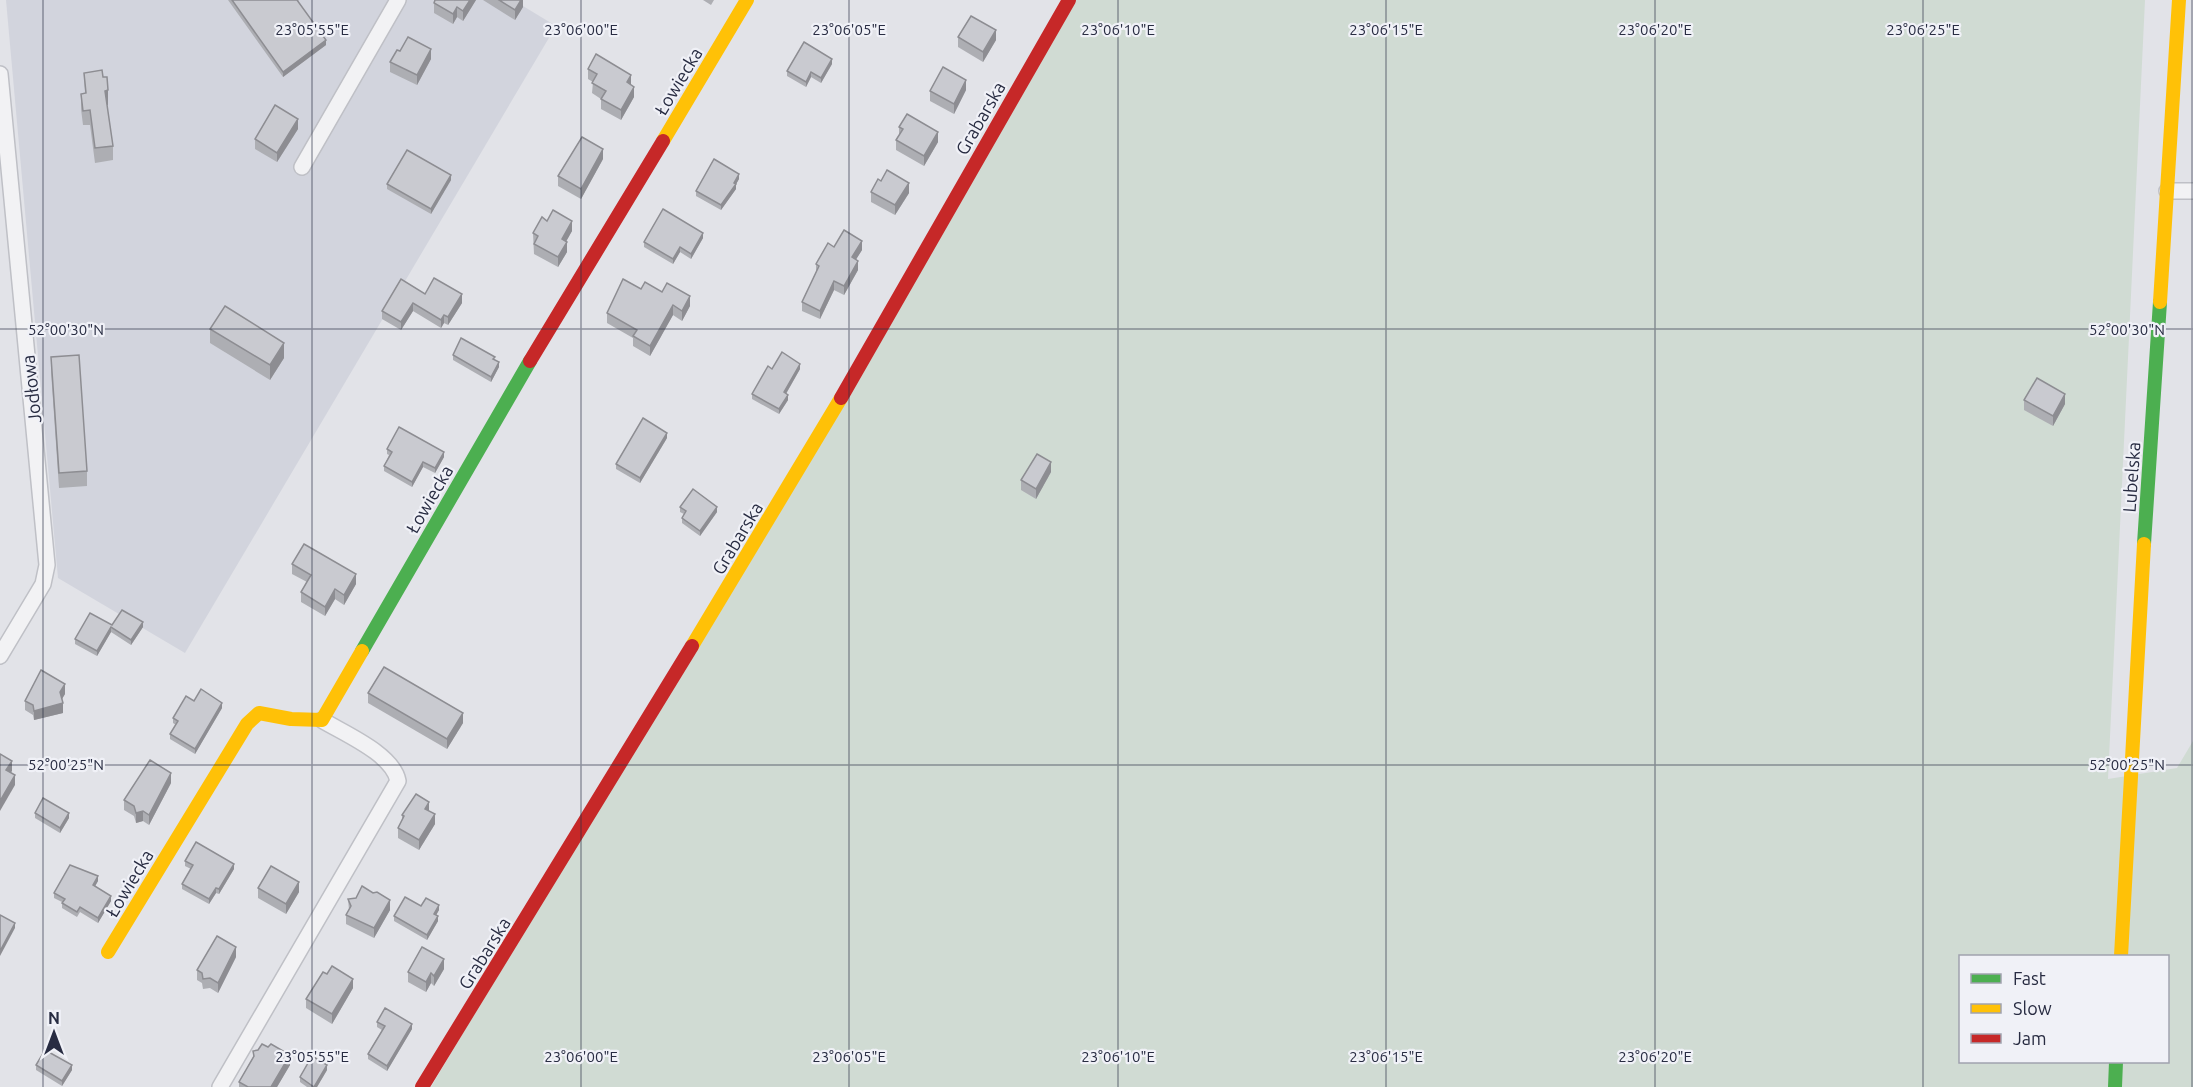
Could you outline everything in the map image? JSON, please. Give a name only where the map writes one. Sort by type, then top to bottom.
[{"type":"street","points":[[302,168],[398,0]]},
{"type":"street","name":"Łowiecka","points":[[108,952],[247,724],[259,713],[291,719],[322,720],[502,409],[747,0]]},
{"type":"street","name":"Grabarska","points":[[422,1087],[798,472],[1069,0]]},
{"type":"street","name":"Lubelska","points":[[2121,955],[2134,703],[2179,0]]},
{"type":"street","name":"Jodłowa","points":[[0,74],[47,565],[43,584],[0,656]]},
{"type":"street","points":[[2167,191],[2193,191]]},
{"type":"street","points":[[220,1087],[394,793],[398,781],[396,770],[388,760],[322,720]]},
{"type":"street","points":[[2115,1087],[2116,1063]]},
{"type":"shaded area","points":[[6,0],[513,0],[556,26],[185,653],[58,578]]},
{"type":"shaded area","points":[[1076,0],[2145,0],[2108,779],[2177,768],[2193,741],[2193,1087],[431,1087]]},
{"type":"building","points":[[232,0],[297,0],[326,40],[283,72]]},
{"type":"building","points":[[435,0],[470,0],[463,11],[457,7],[453,14],[434,3]]},
{"type":"building","points":[[499,0],[521,0],[515,10]]},
{"type":"building","points":[[971,16],[996,30],[983,52],[958,37]]},
{"type":"building","points":[[408,37],[431,49],[417,75],[390,62]]},
{"type":"building","points":[[804,42],[832,59],[821,78],[811,72],[806,82],[787,71]]},
{"type":"building","points":[[596,54],[631,75],[627,82],[634,87],[621,110],[601,99],[606,91],[592,83],[597,74],[588,69]]},
{"type":"building","points":[[943,67],[966,80],[954,104],[930,91]]},
{"type":"building","points":[[102,70],[103,77],[107,77],[108,90],[105,91],[113,146],[95,148],[90,110],[83,111],[81,94],[86,93],[84,73]]},
{"type":"building","points":[[275,105],[298,119],[277,153],[255,139]]},
{"type":"building","points":[[907,114],[938,132],[924,156],[896,140],[903,129],[899,127]]},
{"type":"building","points":[[582,137],[603,149],[581,189],[558,176]]},
{"type":"building","points":[[407,150],[451,175],[431,209],[387,184]]},
{"type":"building","points":[[714,159],[739,174],[734,183],[736,184],[721,205],[696,191]]},
{"type":"building","points":[[887,170],[909,183],[895,205],[871,192],[878,179],[881,181]]},
{"type":"building","points":[[663,209],[703,233],[691,254],[680,247],[673,259],[644,242]]},
{"type":"building","points":[[553,210],[572,221],[562,239],[567,242],[558,257],[534,244],[538,236],[533,233],[542,217],[547,221]]},
{"type":"building","points":[[844,230],[862,241],[852,257],[858,261],[844,286],[834,281],[820,311],[802,302],[819,266],[816,264],[828,243],[834,247]]},
{"type":"building","points":[[434,278],[462,294],[448,317],[444,315],[441,320],[413,303],[401,322],[382,311],[401,279],[425,294]]},
{"type":"building","points":[[623,279],[641,289],[645,282],[662,292],[667,283],[690,296],[682,311],[673,305],[650,346],[633,336],[637,330],[607,313]]},
{"type":"building","points":[[225,306],[284,343],[270,365],[210,329]]},
{"type":"building","points":[[461,338],[495,357],[493,359],[499,362],[491,377],[453,355]]},
{"type":"building","points":[[782,352],[800,364],[784,392],[788,395],[779,409],[752,394],[768,366],[772,369]]},
{"type":"building","points":[[79,355],[87,471],[59,473],[51,357]]},
{"type":"building","points":[[2037,378],[2065,394],[2053,416],[2024,400]]},
{"type":"building","points":[[643,418],[667,433],[640,478],[616,464]]},
{"type":"building","points":[[399,427],[444,452],[435,468],[423,462],[412,482],[384,466],[392,452],[387,449]]},
{"type":"building","points":[[1037,454],[1051,462],[1036,489],[1021,480]]},
{"type":"building","points":[[693,489],[717,507],[700,531],[682,518],[686,511],[680,507]]},
{"type":"building","points":[[304,544],[356,574],[344,595],[335,589],[325,607],[301,592],[311,575],[292,564]]},
{"type":"building","points":[[122,610],[143,622],[131,640],[111,627],[97,651],[75,639],[90,613],[112,625]]},
{"type":"building","points":[[384,667],[463,713],[447,739],[368,693]]},
{"type":"building","points":[[41,670],[65,684],[60,692],[63,703],[34,711],[33,705],[25,701]]},
{"type":"building","points":[[201,689],[222,703],[195,749],[170,734],[178,721],[173,718],[186,696],[194,701]]},
{"type":"building","points":[[0,754],[12,761],[6,770],[15,775],[0,801]]},
{"type":"building","points":[[150,760],[171,773],[149,815],[143,811],[136,813],[134,806],[124,800]]},
{"type":"building","points":[[416,794],[429,802],[425,809],[435,814],[419,840],[398,828],[404,816],[402,815]]},
{"type":"building","points":[[43,798],[69,813],[60,828],[35,813]]},
{"type":"building","points":[[196,842],[234,864],[219,889],[216,888],[209,899],[182,884],[193,865],[185,861]]},
{"type":"building","points":[[70,865],[98,876],[93,885],[111,896],[98,918],[80,907],[77,912],[62,903],[65,899],[54,893]]},
{"type":"building","points":[[271,866],[299,882],[286,904],[258,888]]},
{"type":"building","points":[[362,886],[390,900],[374,928],[346,915],[351,906],[348,899],[356,898]]},
{"type":"building","points":[[405,897],[421,906],[426,898],[439,905],[434,914],[438,916],[427,935],[394,916]]},
{"type":"building","points":[[0,915],[15,923],[0,951]]},
{"type":"building","points":[[217,936],[236,947],[218,983],[210,978],[203,979],[202,973],[197,970]]},
{"type":"building","points":[[422,947],[444,959],[434,976],[431,973],[426,982],[408,972]]},
{"type":"building","points":[[332,966],[353,979],[332,1014],[306,999],[323,972],[327,974]]},
{"type":"building","points":[[385,1008],[412,1024],[387,1066],[368,1054],[385,1026],[377,1022]]},
{"type":"building","points":[[262,1044],[268,1047],[271,1044],[290,1055],[271,1087],[248,1087],[239,1082],[254,1056],[253,1051],[258,1050]]},
{"type":"building","points":[[45,1050],[72,1065],[62,1081],[36,1065]]},
{"type":"building","points":[[312,1056],[327,1065],[314,1087],[300,1077]]},
{"type":"traffic: fast","points":[[2144,544],[2160,302]]},
{"type":"traffic: fast","points":[[362,651],[530,361]]},
{"type":"traffic: fast","points":[[2115,1087],[2116,1063]]},
{"type":"traffic: slow","points":[[663,141],[747,0]]},
{"type":"traffic: slow","points":[[2160,302],[2179,0]]},
{"type":"traffic: slow","points":[[692,646],[841,398]]},
{"type":"traffic: slow","points":[[2121,955],[2144,544]]},
{"type":"traffic: slow","points":[[108,952],[247,724],[259,713],[291,719],[322,720],[362,651]]},
{"type":"traffic: jam","points":[[841,398],[1069,0]]},
{"type":"traffic: jam","points":[[530,361],[663,141]]},
{"type":"traffic: jam","points":[[422,1087],[692,646]]}]
